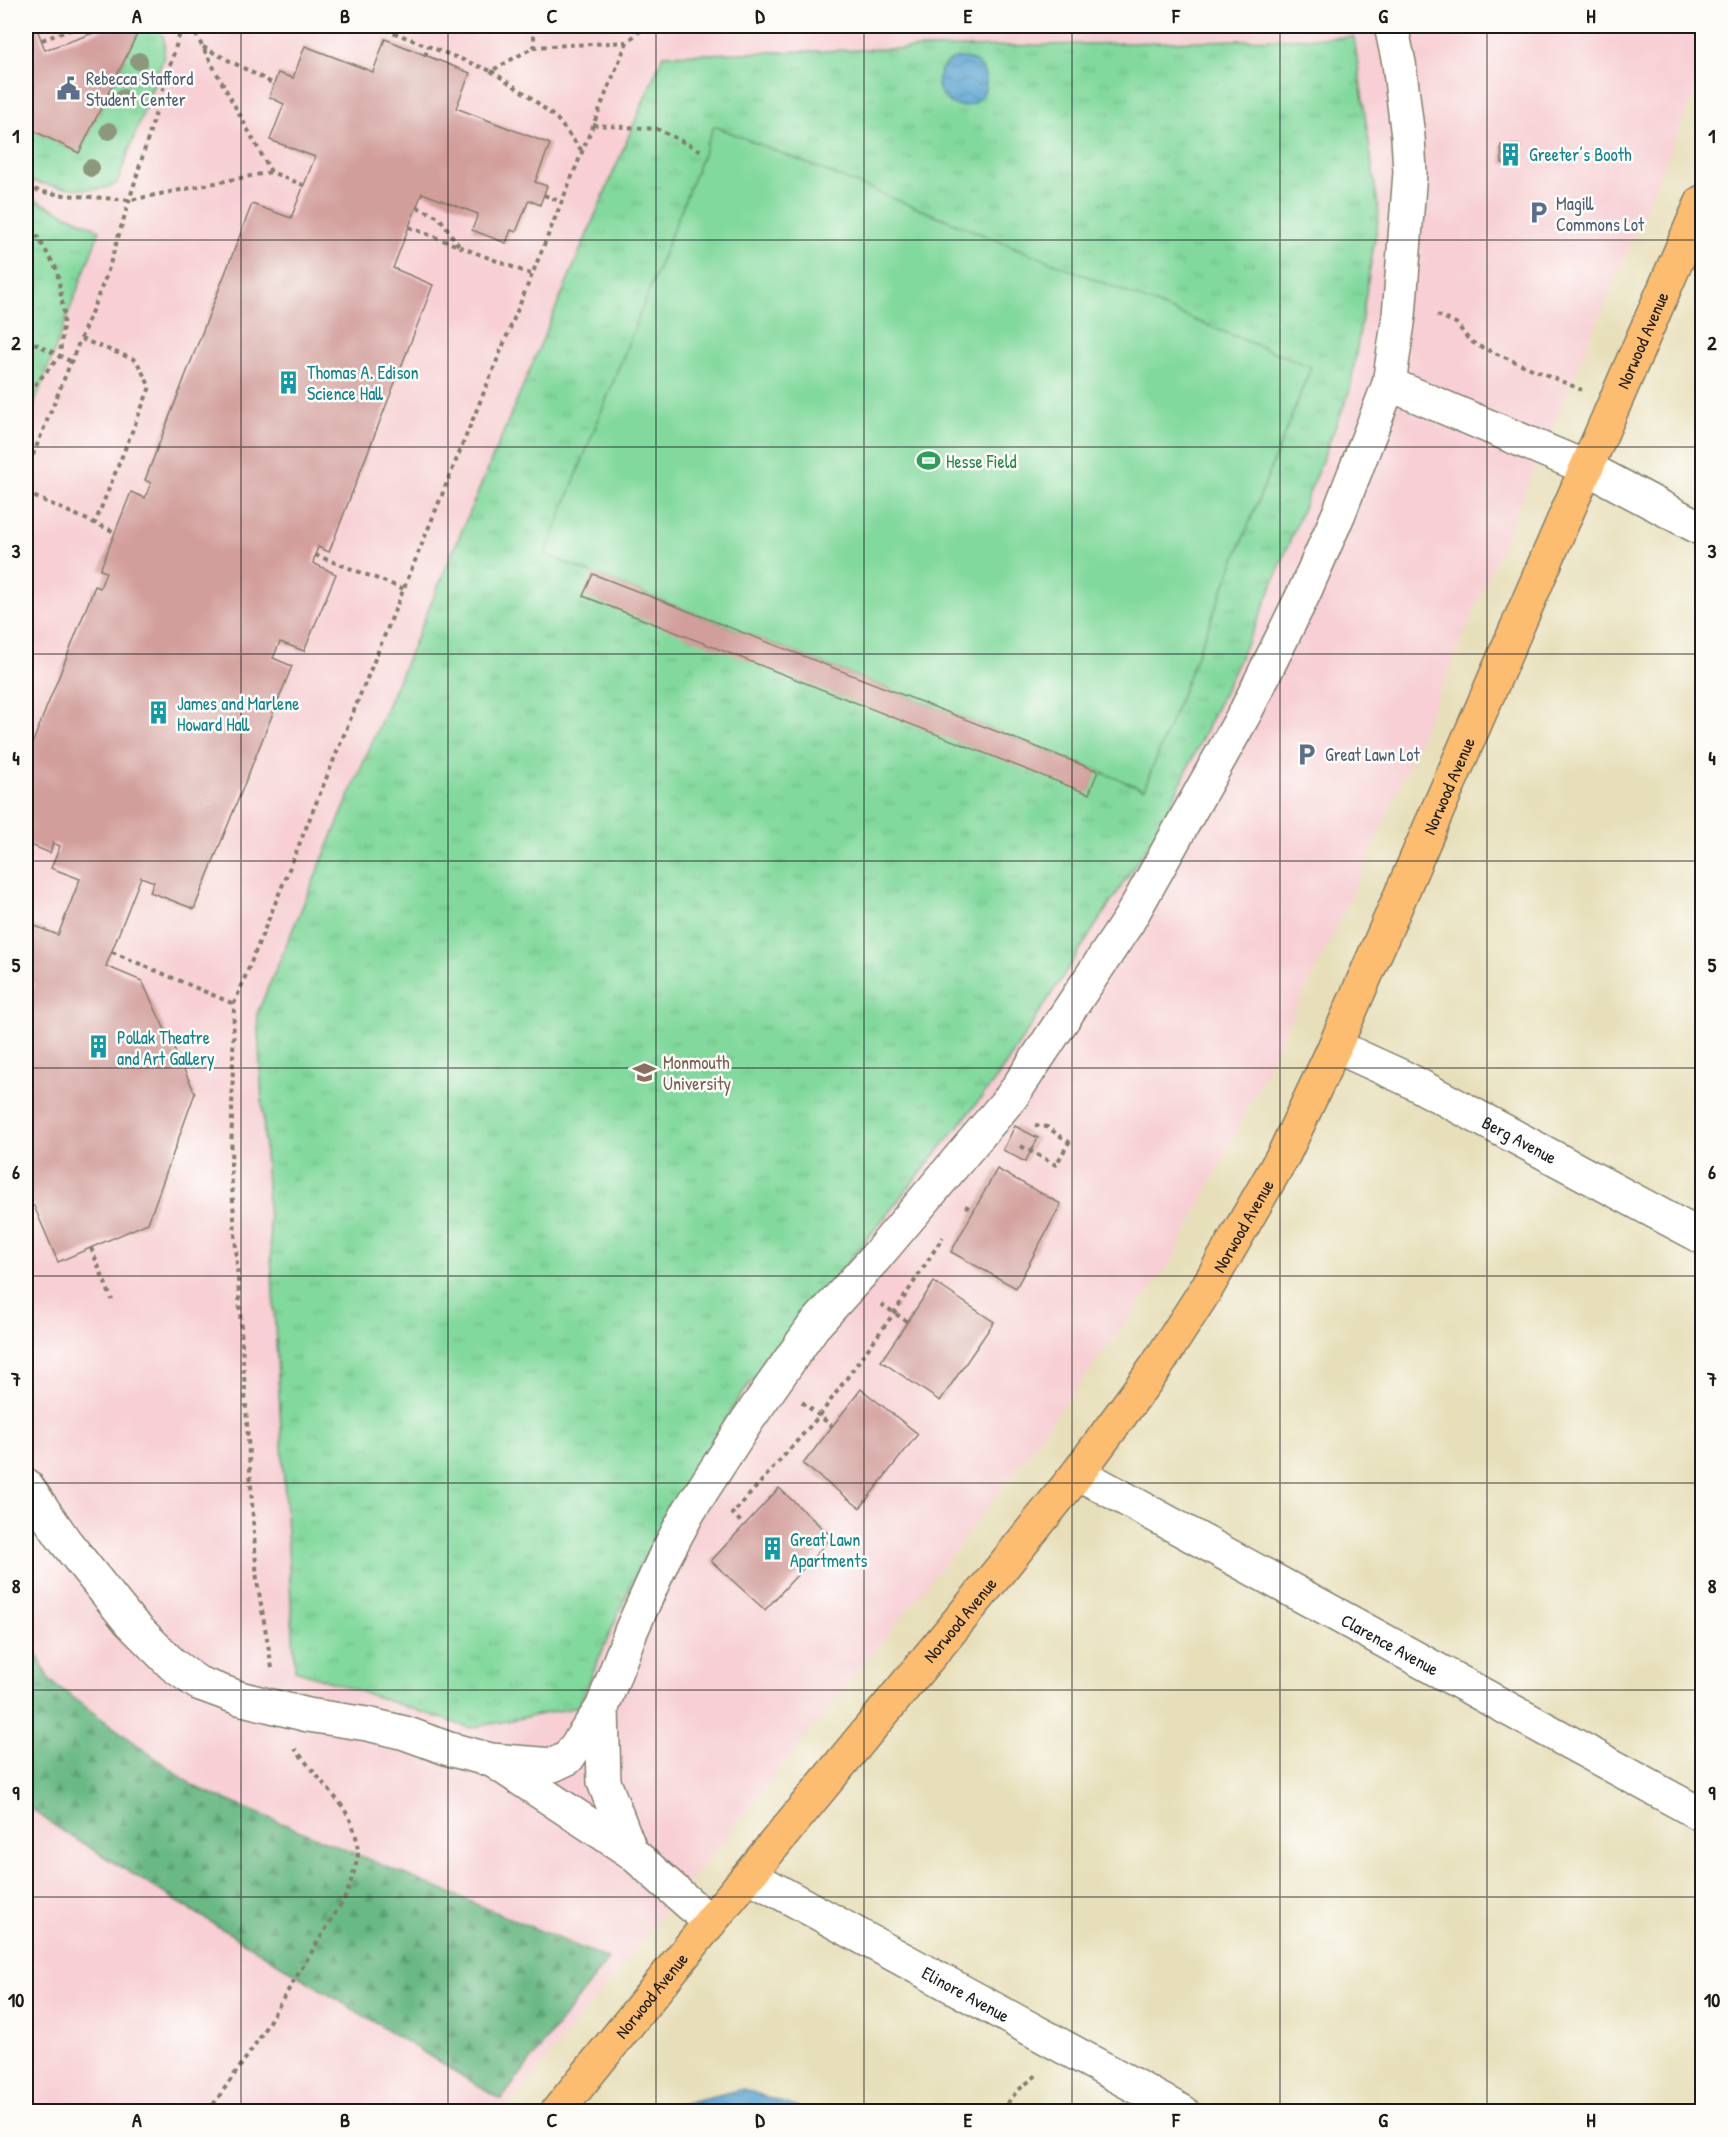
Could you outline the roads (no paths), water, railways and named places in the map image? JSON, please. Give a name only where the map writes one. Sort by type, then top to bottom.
[{"type":"main road","name":"Norwood Avenue","points":[[557,2112],[1078,1473],[1156,1367],[1209,1286],[1284,1154],[1335,1046],[1702,202]]},
{"type":"street","points":[[26,1485],[64,1540],[129,1621],[173,1665],[198,1683],[238,1698],[405,1733],[449,1749],[491,1760],[553,1765],[568,1758],[602,1708],[631,1631],[664,1558],[689,1511],[747,1421],[813,1328],[1011,1096],[1129,920],[1246,711],[1304,593],[1339,513],[1389,384],[1399,316],[1410,172],[1399,63],[1391,26]]},
{"type":"street","points":[[1389,384],[1587,468],[1702,529]]},
{"type":"street","name":"Berg Avenue","points":[[1335,1046],[1406,1078],[1702,1237]]},
{"type":"street","name":"Clarence Avenue","points":[[1078,1473],[1702,1815]]},
{"type":"street","points":[[602,1708],[604,1782],[631,1852]]},
{"type":"street","points":[[491,1760],[631,1852],[710,1922]]},
{"type":"street","name":"Elinore Avenue","points":[[750,1876],[1183,2112]]},
{"type":"water","points":[[957,58],[967,58],[979,65],[986,77],[986,87],[979,99],[967,106],[957,106],[942,95],[938,87],[938,77],[949,62]]},
{"type":"water","points":[[743,2089],[807,2111],[650,2111]]},
{"type":"place","name":"Rebecca Stafford Student Center","points":[[68,88]]},
{"type":"place","name":"Greeter’s Booth","points":[[1511,154]]},
{"type":"place","name":"Magill Commons Lot","points":[[1538,213]]},
{"type":"place","name":"Thomas A. Edison Science Hall","points":[[289,382]]},
{"type":"place","name":"Hesse Field","points":[[928,461]]},
{"type":"place","name":"James and Marlene Howard Hall","points":[[159,713]]},
{"type":"place","name":"Great Lawn Lot","points":[[1307,754]]},
{"type":"place","name":"Pollak Theatre and Art Gallery","points":[[99,1047]]},
{"type":"place","name":"Monmouth University","points":[[645,1072]]},
{"type":"place","name":"Great Lawn Apartments","points":[[772,1549]]}]
